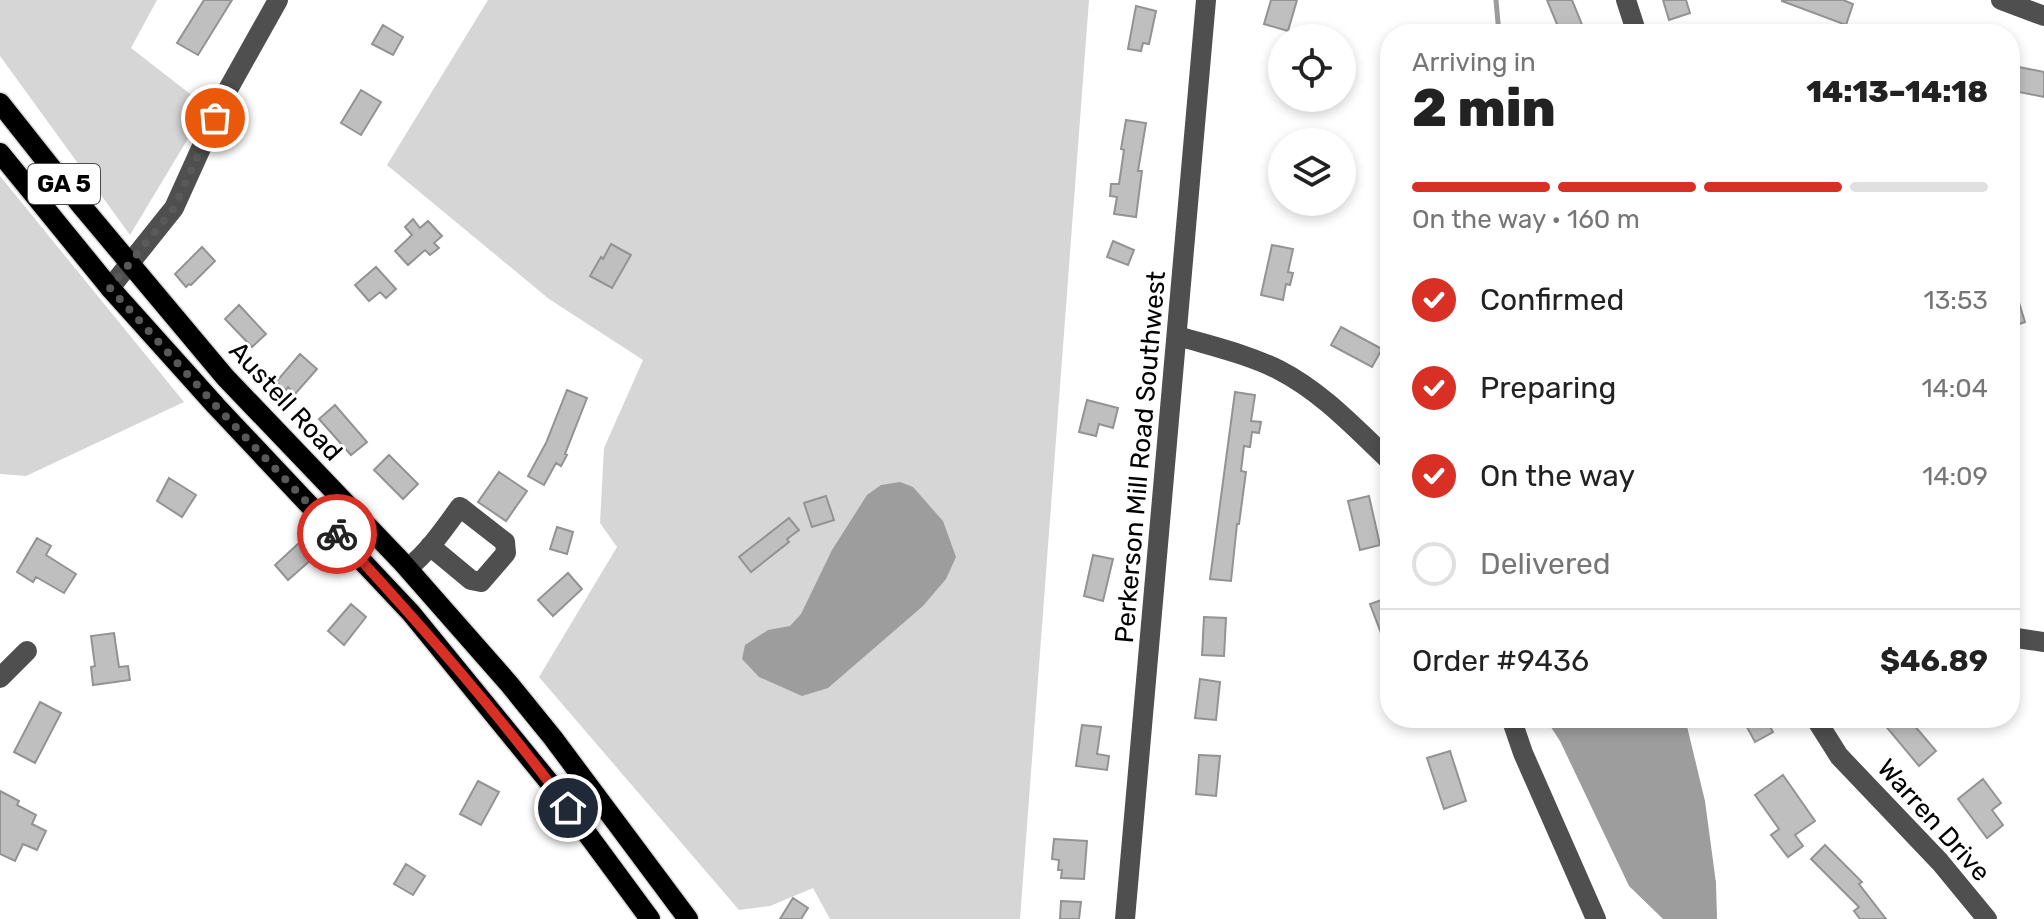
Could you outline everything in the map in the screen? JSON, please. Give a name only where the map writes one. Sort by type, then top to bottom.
[{"type":"main road","name":"Austell Road","points":[[0,103],[225,377],[408,568],[510,685],[688,919]]},
{"type":"main road","name":"Austell Road","points":[[0,153],[110,288],[216,406],[411,613],[549,782],[650,919]]},
{"type":"street","points":[[110,288],[174,208],[226,93],[278,0]]},
{"type":"street","name":"Perkerson Mill Road Southwest","points":[[1125,919],[1206,0]]},
{"type":"street","points":[[1626,0],[1634,24]]},
{"type":"street","points":[[2001,0],[2044,16]]},
{"type":"street","points":[[1178,336],[1255,359],[1296,380],[1333,407],[1380,452]]},
{"type":"street","points":[[408,568],[430,546]]},
{"type":"street","points":[[2020,638],[2044,642]]},
{"type":"street","points":[[0,678],[27,651]]},
{"type":"street","points":[[1514,728],[1596,919]]},
{"type":"street","name":"Warren Drive","points":[[1821,728],[1839,756],[1940,862],[1987,919]]},
{"type":"shaded area","points":[[0,0],[157,0],[131,48],[207,107],[130,235],[0,56]]},
{"type":"shaded area","points":[[488,0],[1089,0],[1020,919],[830,919],[813,888],[770,906],[739,910],[539,677],[617,547],[600,523],[604,448],[643,360],[549,299],[387,165]]},
{"type":"shaded area","points":[[0,176],[184,402],[26,476],[0,474]]},
{"type":"shaded area","points":[[900,482],[913,487],[943,521],[956,557],[946,579],[923,606],[828,688],[802,696],[759,677],[742,659],[745,645],[768,630],[790,626],[801,614],[832,550],[867,495],[881,485]]},
{"type":"shaded area","points":[[1552,728],[1687,728],[1705,801],[1716,883],[1717,919],[1663,919],[1629,886]]},
{"type":"building","points":[[204,0],[232,0],[198,55],[177,43]]},
{"type":"building","points":[[1271,0],[1297,0],[1290,24],[1264,24]]},
{"type":"building","points":[[1547,0],[1572,0],[1582,24],[1557,24]]},
{"type":"building","points":[[1663,0],[1686,0],[1690,13],[1669,20]]},
{"type":"building","points":[[1843,0],[1853,4],[1846,24],[1843,24],[1782,1]]},
{"type":"building","points":[[1136,6],[1156,11],[1149,44],[1143,43],[1141,51],[1128,49]]},
{"type":"building","points":[[383,25],[403,37],[393,55],[372,44]]},
{"type":"building","points":[[2020,67],[2044,72],[2044,97],[2020,92]]},
{"type":"building","points":[[361,90],[381,102],[361,135],[341,123]]},
{"type":"building","points":[[1126,120],[1146,123],[1138,171],[1142,171],[1136,217],[1114,214],[1117,197],[1110,196],[1111,184],[1119,184]]},
{"type":"building","points":[[413,219],[420,228],[428,221],[442,236],[434,243],[439,248],[430,255],[425,250],[408,265],[395,251],[412,235],[405,227]]},
{"type":"building","points":[[1113,241],[1134,250],[1128,265],[1107,257]]},
{"type":"building","points":[[611,244],[631,255],[612,288],[590,276]]},
{"type":"building","points":[[1272,245],[1293,249],[1288,272],[1293,273],[1290,285],[1286,284],[1283,300],[1261,295]]},
{"type":"building","points":[[202,247],[215,261],[186,287],[175,274]]},
{"type":"building","points":[[376,267],[396,289],[386,298],[380,292],[369,301],[355,285]]},
{"type":"building","points":[[239,305],[266,334],[252,347],[225,319]]},
{"type":"building","points":[[2020,306],[2025,322],[2020,324]]},
{"type":"building","points":[[1341,327],[1380,348],[1380,353],[1372,367],[1331,345]]},
{"type":"building","points":[[300,354],[317,369],[295,394],[276,382]]},
{"type":"building","points":[[567,390],[587,398],[567,455],[561,466],[556,463],[544,485],[528,476],[546,443]]},
{"type":"building","points":[[1235,392],[1255,395],[1251,421],[1261,422],[1259,433],[1252,432],[1250,447],[1244,446],[1241,471],[1246,472],[1231,581],[1210,579]]},
{"type":"building","points":[[1087,400],[1118,408],[1113,428],[1099,424],[1096,436],[1079,432]]},
{"type":"building","points":[[335,405],[367,442],[351,455],[319,419]]},
{"type":"building","points":[[389,455],[418,484],[403,499],[374,470]]},
{"type":"building","points":[[499,472],[527,491],[506,521],[478,502]]},
{"type":"building","points":[[169,478],[196,495],[182,517],[157,501]]},
{"type":"building","points":[[826,496],[834,520],[812,527],[804,503]]},
{"type":"building","points":[[1369,496],[1380,545],[1360,550],[1348,501]]},
{"type":"building","points":[[789,518],[799,530],[787,539],[789,542],[751,572],[739,557]]},
{"type":"building","points":[[557,527],[573,532],[567,554],[550,549]]},
{"type":"building","points":[[37,538],[51,546],[46,555],[76,574],[64,593],[36,577],[33,582],[17,572]]},
{"type":"building","points":[[299,543],[312,559],[288,580],[275,565]]},
{"type":"building","points":[[1093,555],[1113,559],[1103,601],[1084,596]]},
{"type":"building","points":[[568,573],[582,589],[553,616],[538,600]]},
{"type":"building","points":[[1380,600],[1380,630],[1370,604]]},
{"type":"building","points":[[351,604],[366,617],[344,645],[328,631]]},
{"type":"building","points":[[1204,617],[1226,618],[1224,656],[1202,655]]},
{"type":"building","points":[[114,633],[119,667],[128,666],[130,680],[93,685],[91,667],[95,666],[91,636]]},
{"type":"building","points":[[1200,679],[1220,682],[1216,720],[1195,718]]},
{"type":"building","points":[[40,702],[61,713],[35,763],[14,752]]},
{"type":"building","points":[[1082,725],[1101,727],[1097,754],[1109,756],[1107,770],[1076,766]]},
{"type":"building","points":[[1747,728],[1771,728],[1773,732],[1755,742]]},
{"type":"building","points":[[1887,728],[1916,728],[1936,751],[1919,766]]},
{"type":"building","points":[[1450,751],[1466,801],[1444,809],[1427,758]]},
{"type":"building","points":[[1199,755],[1220,756],[1216,796],[1196,794]]},
{"type":"building","points":[[1783,775],[1815,821],[1795,835],[1803,846],[1788,857],[1771,835],[1779,829],[1755,795]]},
{"type":"building","points":[[1983,779],[2001,803],[1992,810],[2003,825],[1987,838],[1958,799]]},
{"type":"building","points":[[478,781],[499,792],[481,825],[460,814]]},
{"type":"building","points":[[0,791],[36,815],[32,824],[46,831],[37,850],[23,844],[15,861],[0,854]]},
{"type":"building","points":[[1054,839],[1087,841],[1084,879],[1061,878],[1059,860],[1052,859]]},
{"type":"building","points":[[1825,845],[1862,882],[1859,884],[1886,919],[1860,919],[1854,911],[1859,907],[1811,859]]},
{"type":"building","points":[[406,864],[425,876],[413,895],[394,884]]},
{"type":"building","points":[[793,898],[808,908],[801,919],[780,919]]},
{"type":"building","points":[[1061,901],[1081,902],[1079,919],[1060,919]]},
{"type":"waterway","points":[[1496,0],[1498,24]]},
{"type":"way so far","points":[[215,118],[174,208],[110,288],[337,534]]},
{"type":"route","points":[[337,534],[411,613],[568,808]]}]
